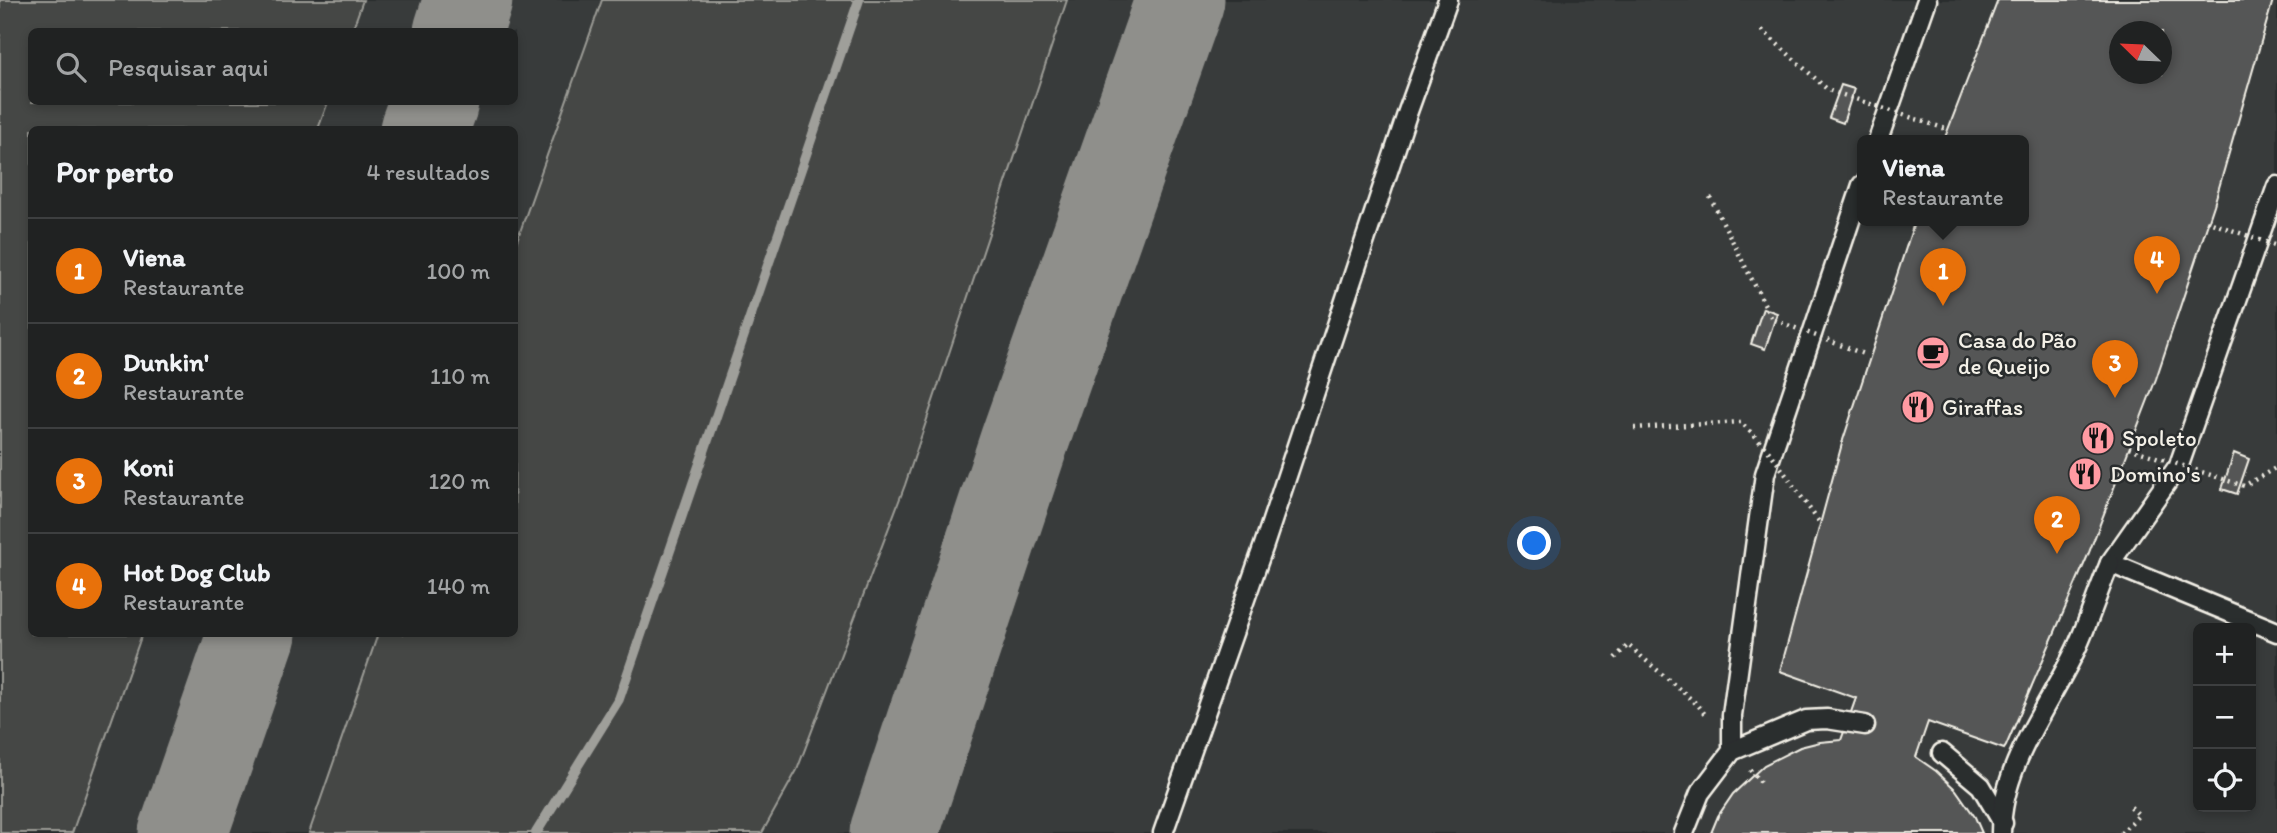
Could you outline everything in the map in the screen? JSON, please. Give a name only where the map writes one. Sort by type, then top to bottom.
[{"type":"lane","points":[[1163,833],[1273,518],[1407,114],[1448,0]]},
{"type":"lane","points":[[1880,135],[1927,0]]},
{"type":"lane","points":[[2003,828],[2012,771],[2076,648],[2110,563],[2179,465],[2277,186]]},
{"type":"lane","points":[[1732,751],[1732,715],[1765,474],[1857,203]]},
{"type":"lane","points":[[2110,563],[2277,632]]},
{"type":"lane","points":[[1684,833],[1700,793],[1732,751],[1806,720],[1827,719],[1865,725]]},
{"type":"lane","points":[[1942,752],[1981,786],[2003,828]]},
{"type":"path","points":[[1762,30],[1828,90],[1945,129]]},
{"type":"path","points":[[1710,197],[1772,319],[1866,355]]},
{"type":"path","points":[[2206,221],[2277,246]]},
{"type":"path","points":[[1634,428],[1741,422],[1772,455],[1819,522]]},
{"type":"path","points":[[2129,448],[2244,486],[2277,467]]},
{"type":"path","points":[[1615,658],[1628,645],[1698,705],[1732,751],[1762,784]]},
{"type":"path","points":[[2121,833],[2139,815],[2128,804]]},
{"type":"shaded area","points":[[0,0],[2277,0],[2277,833],[0,833]]},
{"type":"shaded area","points":[[0,0],[363,0],[353,28],[28,28],[28,105],[327,105],[319,126],[28,126],[28,637],[141,637],[72,833],[0,833]]},
{"type":"shaded area","points":[[602,0],[1067,0],[905,485],[797,770],[762,833],[309,833],[377,637],[518,637],[518,238]]},
{"type":"building","points":[[1998,0],[2273,0],[2214,205],[2156,379],[2088,555],[2006,746],[2004,749],[1928,722],[1916,757],[1956,790],[1975,817],[1982,833],[1711,833],[1718,816],[1733,794],[1764,765],[1800,747],[1841,740],[1856,698],[1780,671],[1843,440],[1913,226],[2029,226],[2029,135],[1946,135]]},
{"type":"building","points":[[1841,85],[1854,89],[1843,123],[1829,118]]},
{"type":"building","points":[[1763,308],[1777,313],[1765,349],[1751,344]]},
{"type":"building","points":[[2234,453],[2249,459],[2237,494],[2222,489]]},
{"type":"waterway","points":[[536,833],[619,699],[859,0]]},
{"type":"taxiway","points":[[459,28],[468,0]]},
{"type":"taxiway","points":[[894,833],[1024,442],[1180,0]]},
{"type":"taxiway","points":[[425,126],[433,105]]},
{"type":"taxiway","points":[[183,833],[251,637]]},
{"type":"place","name":"Hot Dog Club","points":[[2157,294]]},
{"type":"place","name":"Viena","points":[[1943,306]]},
{"type":"place","name":"Casa do Pão de Queijo","points":[[1933,353]]},
{"type":"place","name":"Koni","points":[[2115,398]]},
{"type":"place","name":"Giraffas","points":[[1918,407]]},
{"type":"place","name":"Spoleto","points":[[2098,438]]},
{"type":"place","name":"Domino's","points":[[2085,474]]},
{"type":"place","name":"Dunkin'","points":[[2057,554]]}]
